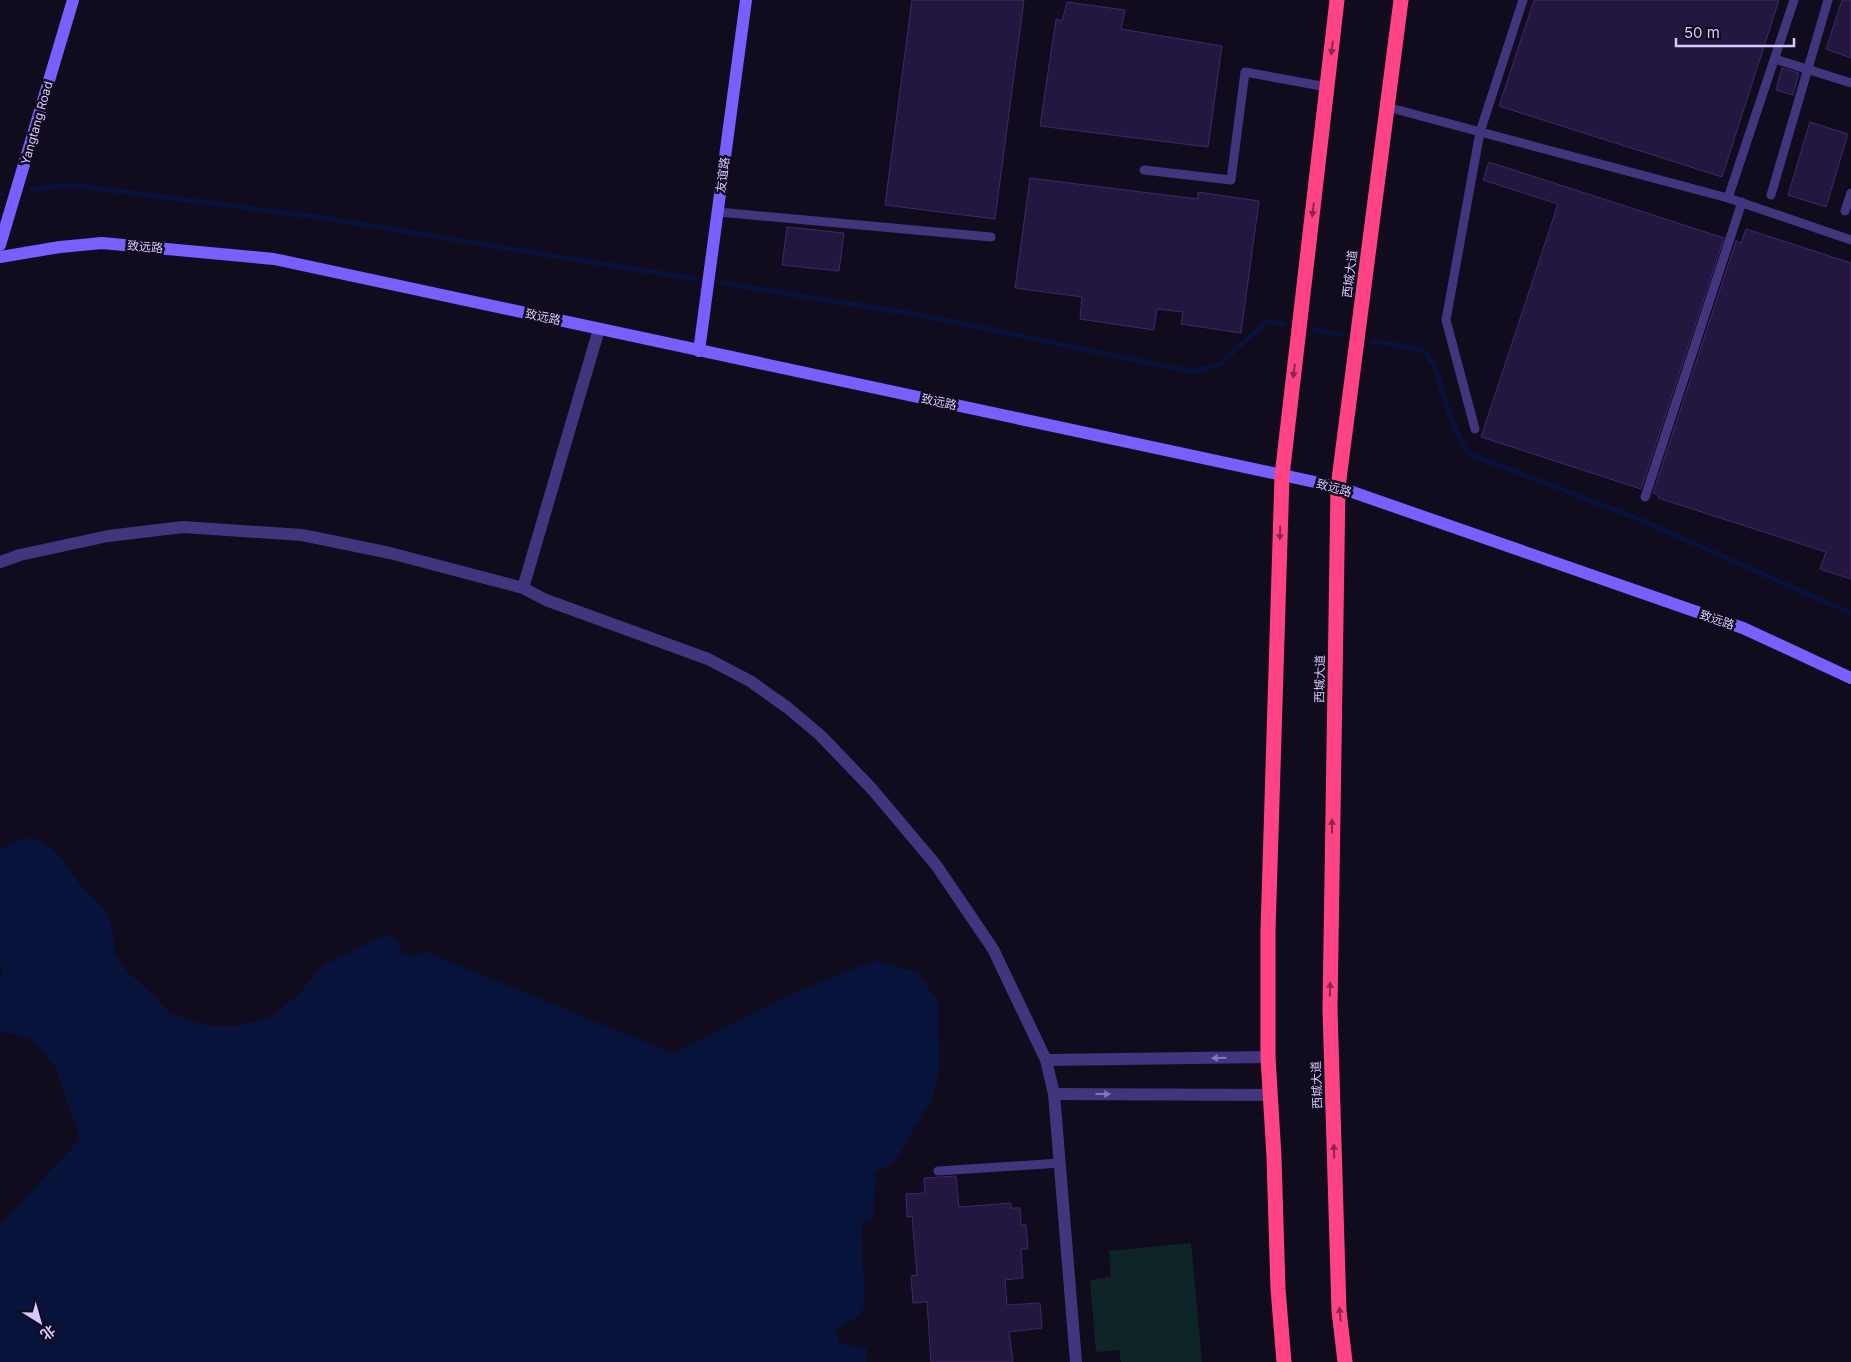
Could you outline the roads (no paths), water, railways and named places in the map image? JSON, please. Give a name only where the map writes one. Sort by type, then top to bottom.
[{"type":"highway","points":[[1284,1362],[1278,1289],[1274,1158],[1268,1057],[1268,931],[1282,476],[1337,0]]},
{"type":"highway","name":"西城大道","points":[[1345,1362],[1339,1311],[1330,1009],[1338,487],[1401,0]]},
{"type":"main road","name":"Yangtang Road","points":[[0,245],[73,0]]},
{"type":"main road","name":"友谊路","points":[[699,351],[746,0]]},
{"type":"main road","name":"致远路","points":[[0,257],[60,247],[102,243],[274,259],[1338,487],[1743,628],[1851,678]]},
{"type":"street","points":[[523,588],[599,329]]},
{"type":"street","points":[[0,562],[20,555],[108,536],[184,527],[302,536],[390,553],[523,588],[546,600],[708,659],[750,681],[788,708],[820,735],[872,789],[936,865],[993,949],[1046,1060],[1054,1094],[1076,1362]]},
{"type":"street","points":[[1046,1060],[1268,1057]]},
{"type":"street","points":[[1054,1094],[1270,1094]]},
{"type":"lane","points":[[1475,429],[1446,320],[1480,132],[1523,0]]},
{"type":"lane","points":[[1728,198],[1794,0]]},
{"type":"lane","points":[[1771,195],[1828,0]]},
{"type":"lane","points":[[1775,59],[1851,83]]},
{"type":"lane","points":[[1144,170],[1231,180],[1245,72],[1327,88]]},
{"type":"lane","points":[[1387,107],[1742,202],[1851,240]]},
{"type":"lane","points":[[1845,211],[1851,193]]},
{"type":"lane","points":[[1645,497],[1742,202]]},
{"type":"lane","points":[[718,212],[991,237]]},
{"type":"lane","points":[[938,1171],[1060,1163]]},
{"type":"water","points":[[25,838],[39,841],[53,849],[64,861],[79,884],[106,910],[112,927],[115,952],[127,972],[153,994],[169,1013],[209,1026],[237,1026],[271,1016],[299,994],[323,965],[387,934],[398,941],[403,954],[413,956],[424,951],[672,1053],[780,999],[876,960],[918,973],[938,1001],[939,1070],[932,1098],[895,1162],[876,1172],[873,1220],[861,1223],[865,1303],[861,1314],[836,1330],[839,1342],[867,1349],[867,1362],[0,1362],[0,1225],[80,1139],[55,1066],[29,1038],[0,1032],[0,981],[3,975],[0,963],[0,849]]},
{"type":"waterway","points":[[32,189],[72,185],[324,218],[695,279]]},
{"type":"waterway","points":[[723,283],[925,316],[1193,372],[1220,364],[1267,321],[1284,325]]},
{"type":"waterway","points":[[1314,330],[1342,335]]},
{"type":"waterway","points":[[1372,341],[1423,350],[1434,365],[1451,419],[1467,453],[1636,518],[1851,613]]}]
